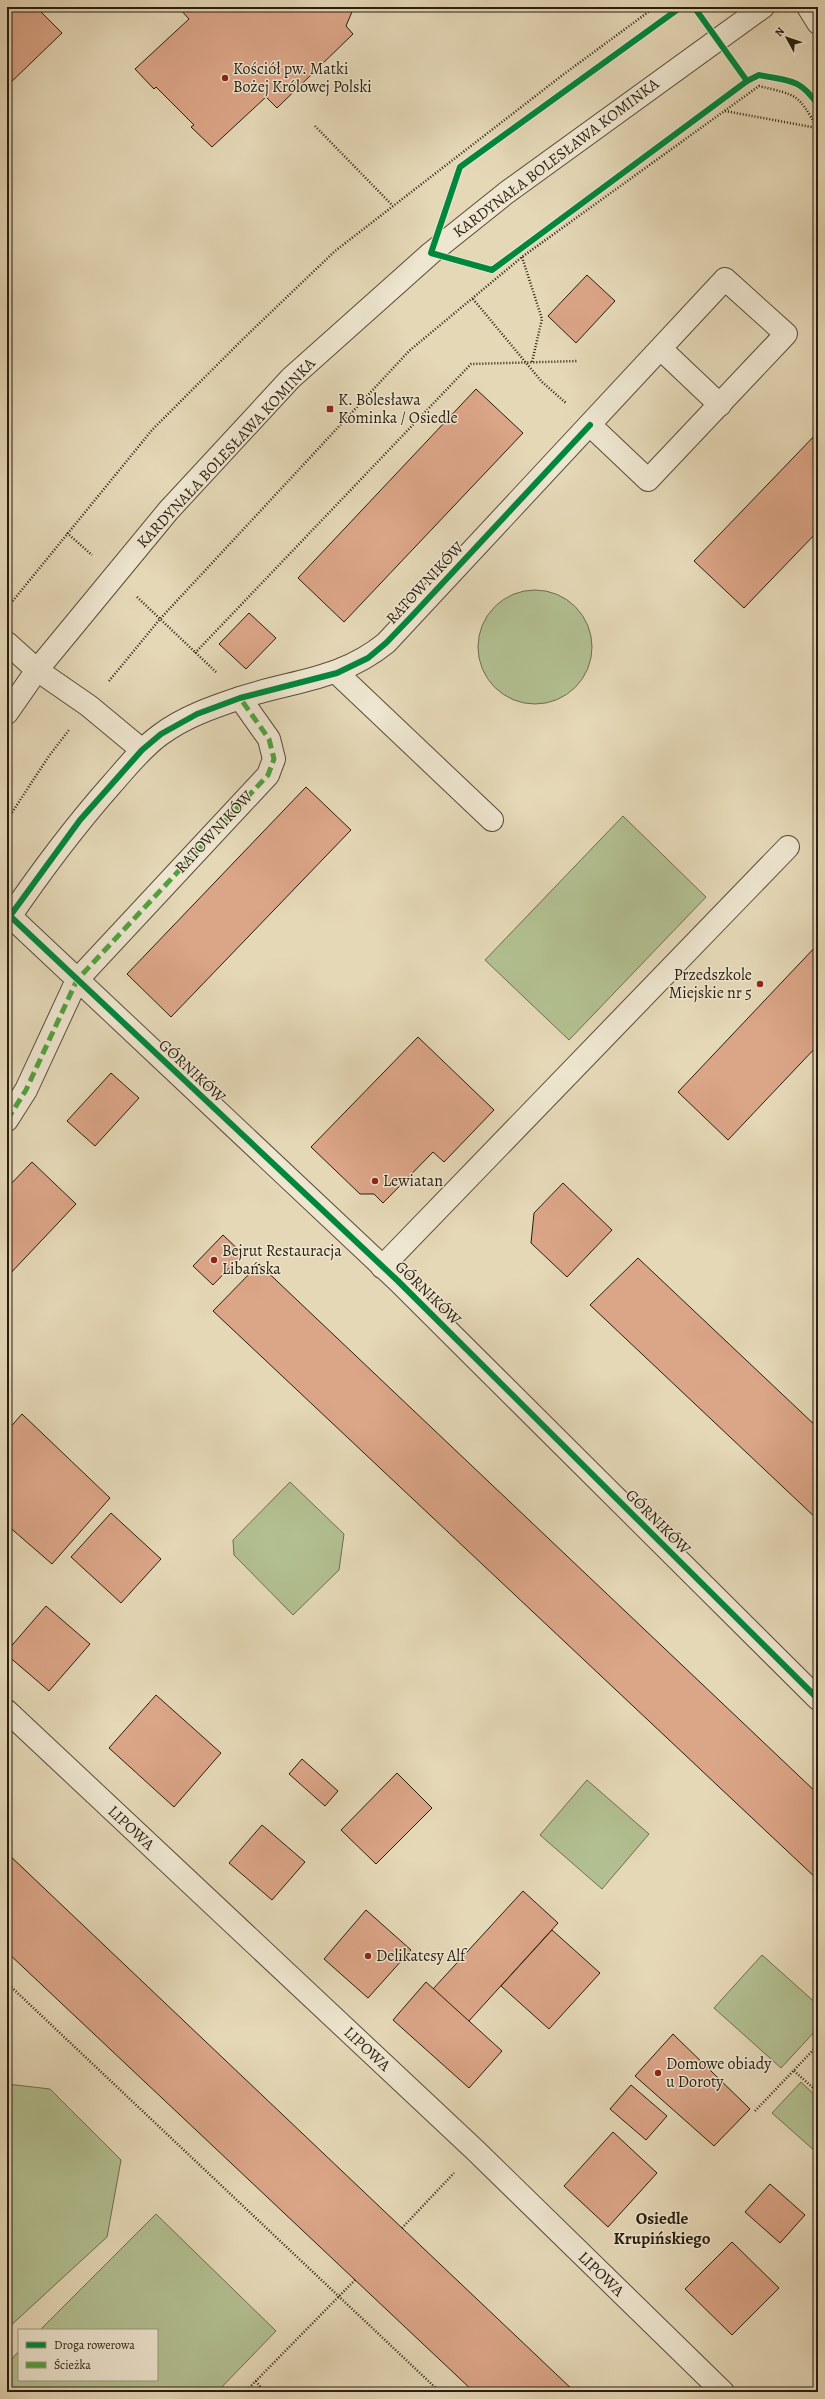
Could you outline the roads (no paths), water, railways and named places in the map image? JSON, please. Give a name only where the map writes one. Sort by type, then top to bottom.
[{"type":"street","name":"KARDYNAŁA BOLESŁAWA KOMINKA","points":[[7,713],[37,670],[168,511],[291,378],[431,253],[506,193],[763,7]]},
{"type":"street","points":[[808,7],[818,23]]},
{"type":"street","name":"RATOWNIKÓW","points":[[7,1120],[26,1090],[77,980],[268,775],[274,759],[269,739],[240,698],[337,673],[368,658],[386,643],[725,279],[786,334],[720,405]]},
{"type":"street","points":[[590,425],[648,480],[720,405],[661,349]]},
{"type":"street","points":[[7,643],[37,670],[89,706],[142,750]]},
{"type":"street","points":[[337,673],[492,820]]},
{"type":"street","points":[[9,919],[80,820],[142,750],[180,722],[240,698]]},
{"type":"street","points":[[382,1267],[788,847]]},
{"type":"street","name":"GÓRNIKÓW","points":[[9,919],[77,980],[382,1267],[818,1699]]},
{"type":"street","name":"LIPOWA","points":[[7,1711],[475,2150],[723,2392]]},
{"type":"place","name":"Kościół pw. Matki Bożej Królowej Polski","points":[[225,78]]},
{"type":"place","name":"K. Bolesława Kominka / Osiedle","points":[[330,409]]},
{"type":"place","name":"Przedszkole Miejskie nr 5","points":[[760,984]]},
{"type":"place","name":"Lewiatan","points":[[375,1181]]},
{"type":"place","name":"Bejrut Restauracja Libańska","points":[[214,1260]]},
{"type":"place","name":"Delikatesy Alf","points":[[368,1956]]},
{"type":"place","name":"Domowe obiady u Doroty","points":[[658,2073]]},
{"type":"district","name":"Osiedle Krupińskiego","points":[[662,2228]]}]
